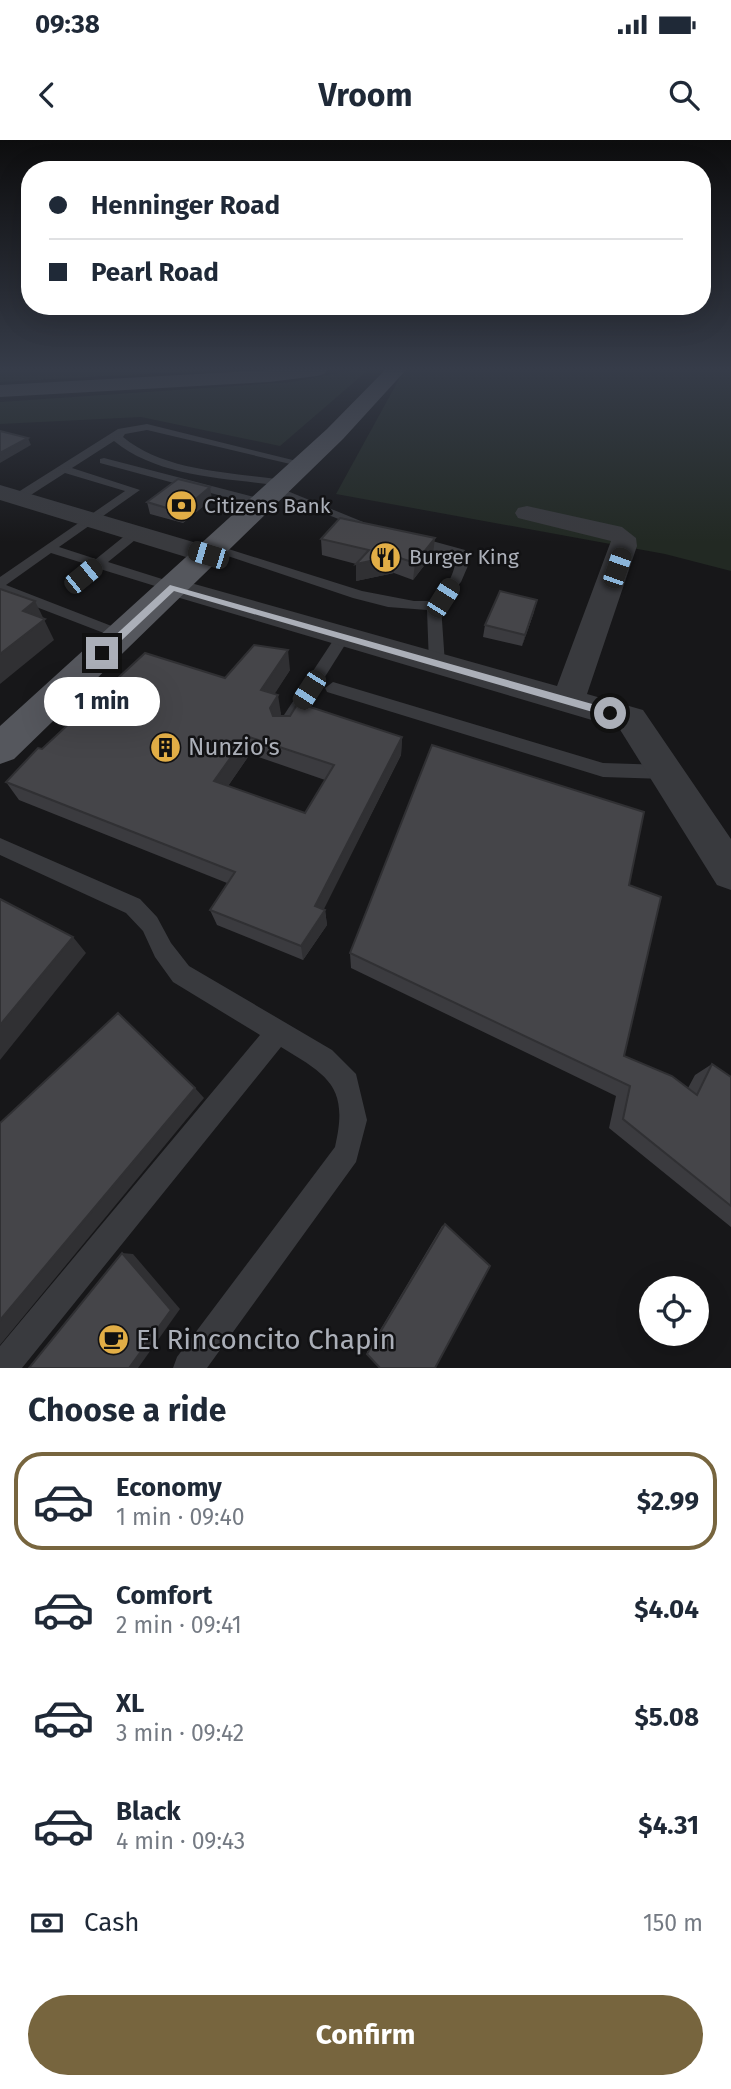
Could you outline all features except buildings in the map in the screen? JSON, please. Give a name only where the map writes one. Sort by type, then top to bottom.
[{"type":"main road","points":[[0,748],[211,552],[339,427]]},
{"type":"street","points":[[9,494],[136,533],[211,552]]},
{"type":"street","points":[[527,513],[613,532],[623,538],[624,546],[568,701]]},
{"type":"street","points":[[173,587],[631,719],[731,872]]},
{"type":"lane","points":[[91,462],[122,431],[144,427]]},
{"type":"lane","points":[[148,427],[303,464]]},
{"type":"lane","points":[[122,431],[117,438],[125,447],[187,470],[225,473],[357,524],[460,553],[464,560],[463,567],[443,598],[434,604],[415,606],[370,598],[211,552]]},
{"type":"lane","points":[[9,494],[64,469],[91,462],[123,465],[219,491],[274,492]]},
{"type":"lane","points":[[64,469],[134,490]]},
{"type":"lane","points":[[0,586],[49,548],[157,474]]},
{"type":"lane","points":[[83,576],[136,533]]},
{"type":"lane","points":[[49,548],[173,587]]},
{"type":"lane","points":[[57,567],[72,556]]},
{"type":"lane","points":[[102,583],[117,570]]},
{"type":"lane","points":[[0,586],[53,601],[67,614],[122,635]]},
{"type":"lane","points":[[67,614],[79,603]]},
{"type":"lane","points":[[434,604],[437,664]]},
{"type":"lane","points":[[284,728],[343,637]]},
{"type":"lane","points":[[333,688],[603,770],[665,772]]},
{"type":"lane","points":[[0,846],[133,906],[150,924],[163,950],[181,974],[323,1059],[347,1083],[354,1120],[346,1153],[188,1368]]},
{"type":"lane","points":[[2,1368],[278,1032]]},
{"type":"shaded area","points":[[190,427],[302,427],[280,446]]},
{"type":"shaded area","points":[[373,427],[731,427],[731,571],[665,554],[336,494]]},
{"type":"place","name":"Citizens Bank","points":[[181,506]]},
{"type":"place","name":"Burger King","points":[[386,557]]},
{"type":"place","name":"Nunzio's","points":[[165,747]]},
{"type":"place","name":"El Rinconcito Chapin","points":[[113,1339]]},
{"type":"route","points":[[102,653],[173,587],[610,713]]}]
